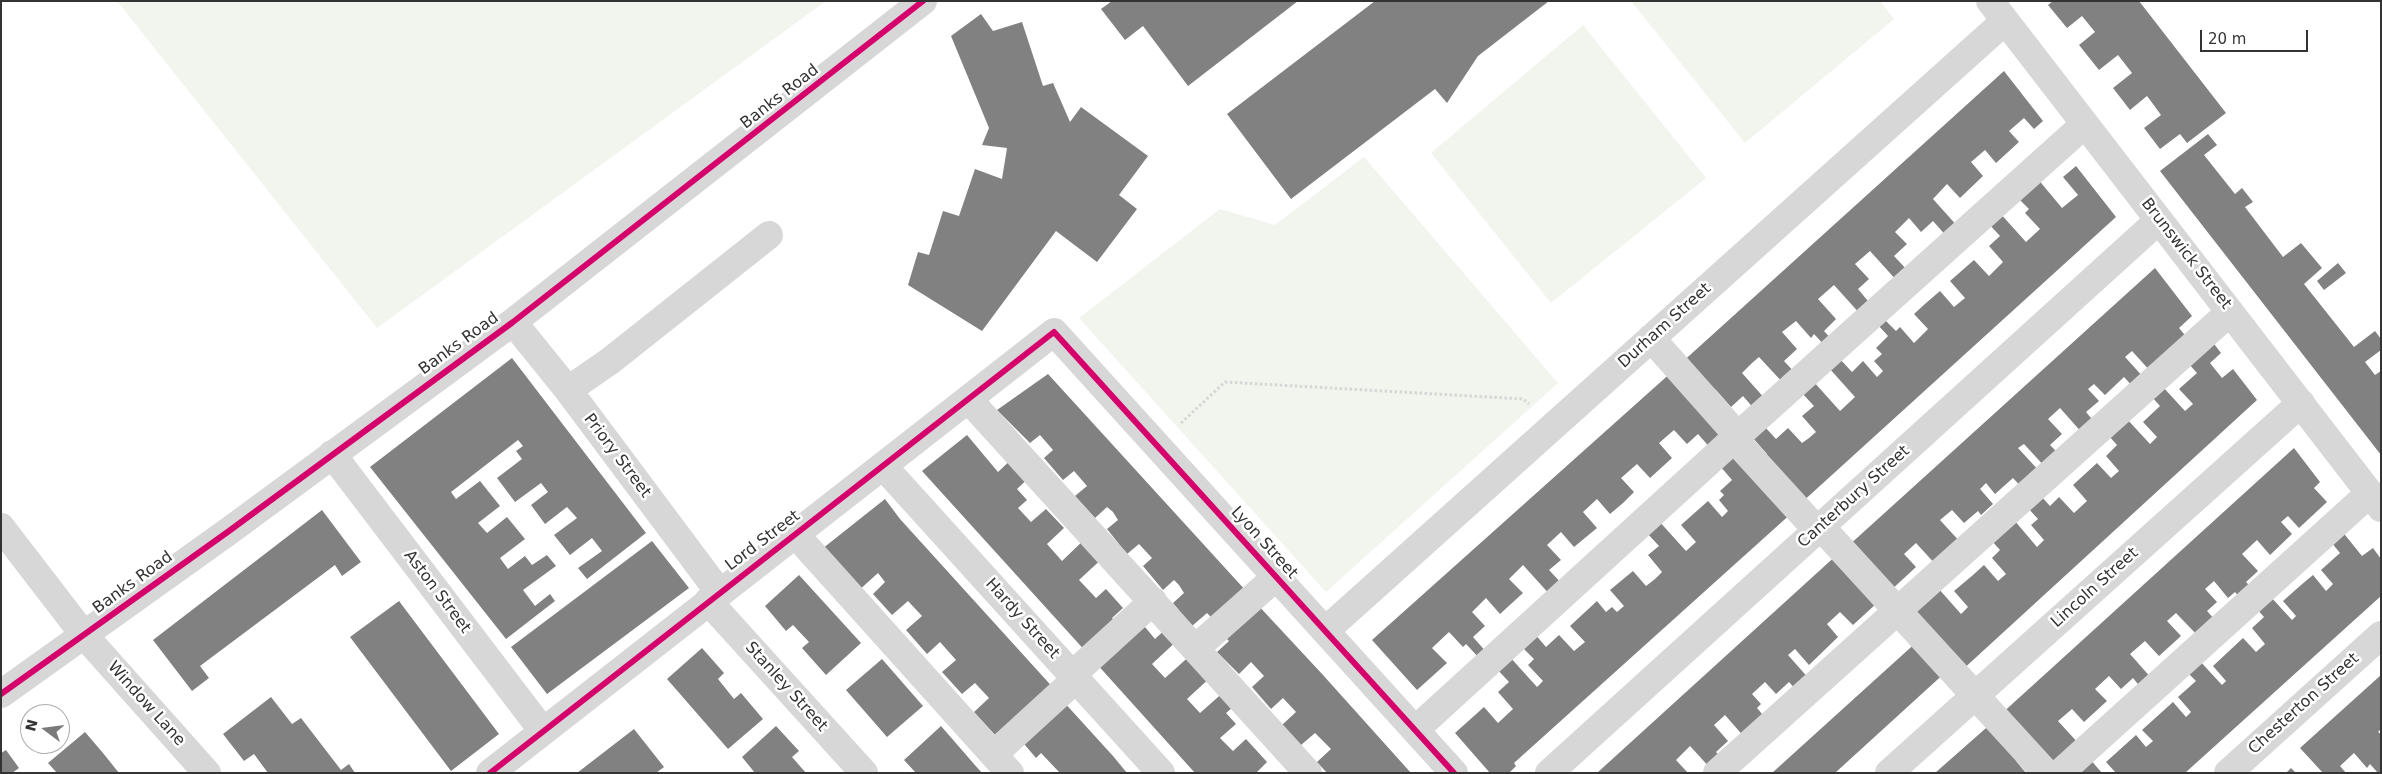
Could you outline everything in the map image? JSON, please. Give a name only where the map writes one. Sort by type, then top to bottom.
[{"type":"street","name":"Banks Road","points":[[1,694],[513,322],[923,1]]},
{"type":"street","name":"Brunswick Street","points":[[1997,11],[2375,501]]},
{"type":"street","name":"Durham Street","points":[[1325,632],[1651,338],[1997,11]]},
{"type":"street","points":[[1415,730],[1736,438],[2086,124]]},
{"type":"street","name":"Canterbury Street","points":[[1550,773],[2159,220]]},
{"type":"street","points":[[568,390],[610,361],[769,235]]},
{"type":"street","points":[[1717,773],[2230,312]]},
{"type":"street","name":"Priory Street","points":[[513,322],[568,390],[714,596]]},
{"type":"street","name":"Lord Street","points":[[490,773],[542,730],[1054,332]]},
{"type":"street","name":"Lyon Street","points":[[1054,332],[1454,773]]},
{"type":"street","points":[[1651,338],[1736,438],[1819,528],[1899,610],[2046,773]]},
{"type":"street","points":[[968,399],[1308,773]]},
{"type":"street","name":"Lincoln Street","points":[[1889,773],[2301,403]]},
{"type":"street","name":"Aston Street","points":[[332,454],[542,730]]},
{"type":"street","name":"Hardy Street","points":[[883,466],[1161,773]]},
{"type":"street","points":[[2060,773],[2375,501]]},
{"type":"street","name":"Window Lane","points":[[1,527],[84,635],[208,773]]},
{"type":"street","points":[[795,534],[1002,764],[1074,677],[1153,601]]},
{"type":"street","points":[[1196,648],[1276,577]]},
{"type":"street","name":"Stanley Street","points":[[714,596],[864,773]]},
{"type":"street","name":"Chesterton Street","points":[[2228,773],[2381,635]]},
{"type":"path","points":[[1156,445],[1225,382],[1523,398],[1551,427]]},
{"type":"shaded area","points":[[117,1],[826,1],[377,328]]},
{"type":"shaded area","points":[[1631,1],[1880,1],[1894,19],[1745,143]]},
{"type":"shaded area","points":[[1583,25],[1706,178],[1551,303],[1431,153]]},
{"type":"shaded area","points":[[1364,157],[1558,383],[1326,592],[1079,318],[1220,209],[1275,225]]},
{"type":"building","points":[[1112,1],[1298,1],[1188,86],[1143,26],[1125,40],[1101,9]]},
{"type":"building","points":[[1375,1],[1549,1],[1478,56],[1447,103],[1435,89],[1291,199],[1227,114]]},
{"type":"building","points":[[2053,1],[2139,1],[2226,113],[2187,143],[2180,134],[2160,149],[2144,128],[2161,115],[2147,96],[2130,110],[2113,88],[2132,73],[2118,55],[2099,70],[2079,45],[2095,32],[2082,16],[2067,28],[2048,5]]},
{"type":"building","points":[[981,14],[993,31],[1022,22],[1043,86],[1053,83],[1070,122],[1081,107],[1148,156],[1119,195],[1137,209],[1097,262],[1056,231],[982,331],[908,285],[918,252],[929,255],[943,211],[959,216],[975,169],[1002,179],[1007,148],[982,145],[989,128],[951,36]]},
{"type":"building","points":[[2004,71],[2043,121],[2034,129],[2024,118],[2009,131],[2019,142],[1996,163],[1985,150],[1971,162],[1983,176],[1960,198],[1947,184],[1933,199],[1959,228],[1948,238],[1933,221],[1921,232],[1909,218],[1895,232],[1907,244],[1894,256],[1909,272],[1898,282],[1870,251],[1855,264],[1869,279],[1858,289],[1872,306],[1862,316],[1834,285],[1818,299],[1836,319],[1824,331],[1834,342],[1827,348],[1814,334],[1811,338],[1796,321],[1782,332],[1797,349],[1784,361],[1797,375],[1785,385],[1759,357],[1752,363],[1742,373],[1767,401],[1756,411],[1743,396],[1731,407],[1716,390],[1679,365]]},
{"type":"building","points":[[2208,134],[2217,145],[2204,155],[2235,194],[2242,188],[2253,202],[2245,207],[2283,257],[2301,243],[2322,268],[2304,284],[2354,347],[2375,331],[2381,339],[2381,350],[2365,362],[2375,375],[2381,371],[2381,455],[2160,171]]},
{"type":"building","points":[[2076,166],[2116,217],[1800,504],[1760,460],[1767,454],[1752,437],[1764,426],[1776,439],[1788,428],[1802,443],[1809,438],[1816,432],[1802,416],[1814,406],[1801,392],[1813,381],[1840,411],[1855,397],[1829,368],[1839,358],[1852,372],[1863,361],[1877,377],[1883,371],[1874,361],[1882,354],[1876,348],[1888,336],[1877,324],[1883,318],[1896,331],[1900,327],[1914,343],[1928,329],[1914,314],[1926,303],[1940,291],[1954,307],[1965,298],[1950,281],[1974,260],[1989,276],[2003,262],[1989,246],[2000,236],[1987,222],[1999,212],[2026,242],[2040,229],[2025,213],[2029,209],[2016,196],[2037,178],[2062,208],[2078,195],[2063,177]]},
{"type":"building","points":[[2338,263],[2346,273],[2324,290],[2317,281]]},
{"type":"building","points":[[2155,268],[2192,316],[2179,328],[2189,340],[2152,373],[2132,351],[2125,357],[2145,379],[2135,389],[2124,377],[2105,395],[2094,384],[2088,389],[2099,401],[2086,412],[2096,424],[2084,435],[2060,408],[2048,419],[2062,434],[2050,445],[2061,456],[2047,469],[2024,444],[2018,448],[2041,473],[2024,490],[2013,478],[1995,494],[1986,483],[1980,489],[1993,504],[1981,515],[1978,511],[1964,523],[1952,510],[1940,520],[1962,544],[1937,566],[1916,543],[1904,554],[1916,567],[1889,592],[1847,547]]},
{"type":"building","points":[[2211,340],[2221,353],[2210,363],[2222,378],[2233,369],[2257,400],[1960,672],[1915,610],[1938,588],[1961,614],[1968,607],[1954,591],[1984,565],[1998,581],[2006,574],[1992,558],[2000,550],[1991,540],[2014,520],[2037,547],[2044,540],[2031,525],[2038,519],[2027,507],[2040,495],[2050,506],[2059,497],[2074,513],[2087,501],[2073,485],[2097,463],[2111,478],[2119,471],[2106,456],[2117,445],[2108,435],[2126,418],[2150,444],[2157,437],[2143,422],[2160,406],[2151,396],[2162,386],[2185,411],[2193,404],[2179,389],[2197,373],[2188,363]]},
{"type":"building","points":[[512,358],[646,533],[587,579],[578,568],[602,551],[592,538],[570,555],[554,535],[577,518],[567,507],[545,524],[531,505],[548,492],[541,483],[515,502],[497,478],[522,459],[516,451],[523,446],[518,440],[451,492],[456,499],[480,481],[500,506],[478,523],[487,533],[507,517],[525,539],[500,558],[508,569],[525,556],[532,565],[547,555],[556,566],[523,590],[535,606],[550,594],[555,601],[506,639],[370,467]]},
{"type":"building","points":[[1674,370],[1725,441],[1713,451],[1698,434],[1687,444],[1674,430],[1659,443],[1672,458],[1650,478],[1637,464],[1621,478],[1634,492],[1623,503],[1610,514],[1597,499],[1583,512],[1597,528],[1574,547],[1561,532],[1547,545],[1561,560],[1549,570],[1564,586],[1552,597],[1523,565],[1509,579],[1523,593],[1500,614],[1486,598],[1472,612],[1485,626],[1473,637],[1488,654],[1481,660],[1466,644],[1463,647],[1449,632],[1432,648],[1447,663],[1417,690],[1372,640]]},
{"type":"building","points":[[1048,374],[1247,592],[1214,620],[1207,613],[1192,626],[1173,603],[1184,593],[1179,585],[1174,580],[1163,590],[1143,566],[1152,558],[1139,544],[1127,554],[1107,529],[1118,520],[1113,512],[1107,507],[1095,518],[1075,496],[1087,486],[1074,471],[1063,480],[1044,458],[1053,450],[1040,435],[1030,443],[997,410]]},
{"type":"building","points":[[967,435],[998,472],[1016,455],[1033,474],[1017,489],[1027,500],[1018,508],[1031,522],[1046,509],[1064,528],[1047,544],[1062,561],[1088,536],[1106,555],[1079,580],[1096,598],[1106,589],[1123,608],[1112,618],[1119,626],[1088,654],[922,471]]},
{"type":"building","points":[[2294,448],[2320,482],[2314,488],[2327,502],[2299,528],[2288,516],[2281,522],[2292,534],[2270,555],[2257,540],[2242,554],[2258,571],[2246,582],[2253,589],[2241,599],[2235,592],[2228,598],[2214,581],[2205,589],[2217,602],[2207,611],[2217,622],[2200,638],[2176,613],[2167,621],[2181,636],[2159,656],[2145,641],[2130,654],[2153,680],[2142,689],[2133,678],[2121,689],[2109,676],[2095,689],[2107,701],[2084,722],[2072,709],[2058,721],[2080,745],[2051,773],[1999,716]]},
{"type":"building","points":[[1733,454],[1794,511],[1514,763],[1516,766],[1509,773],[1490,773],[1455,733],[1484,707],[1498,723],[1513,709],[1498,692],[1509,682],[1496,668],[1509,656],[1537,687],[1543,681],[1528,665],[1534,659],[1520,645],[1534,633],[1546,647],[1559,635],[1574,651],[1585,642],[1570,626],[1597,601],[1606,612],[1612,607],[1617,612],[1624,606],[1610,590],[1633,571],[1646,586],[1662,572],[1648,555],[1659,546],[1646,532],[1658,520],[1686,551],[1696,542],[1681,525],[1708,501],[1722,517],[1728,511],[1719,500],[1724,495],[1720,491],[1732,480],[1720,466]]},
{"type":"building","points":[[885,499],[900,519],[1057,692],[996,736],[974,712],[989,698],[975,683],[962,694],[942,672],[956,660],[940,642],[927,654],[906,630],[922,616],[908,601],[892,615],[873,594],[885,582],[878,573],[857,592],[822,549]]},
{"type":"building","points":[[322,510],[361,562],[342,576],[335,565],[200,666],[209,678],[192,691],[153,640]]},
{"type":"building","points":[[2341,530],[2362,556],[2373,548],[2381,559],[2381,596],[2185,773],[2116,773],[2106,762],[2136,735],[2146,747],[2153,741],[2142,730],[2173,702],[2186,717],[2191,712],[2178,697],[2196,681],[2186,671],[2198,659],[2222,685],[2226,681],[2213,666],[2243,638],[2256,652],[2265,644],[2252,628],[2264,617],[2256,608],[2269,595],[2292,620],[2296,616],[2283,601],[2301,585],[2313,575],[2326,591],[2333,584],[2321,570],[2340,553],[2331,542]]},
{"type":"building","points":[[652,541],[689,588],[547,694],[511,647]]},
{"type":"building","points":[[1840,552],[1877,603],[1853,625],[1840,612],[1827,624],[1838,637],[1809,665],[1795,649],[1788,655],[1811,681],[1798,692],[1789,682],[1776,694],[1765,682],[1752,694],[1761,704],[1757,708],[1767,720],[1746,739],[1725,715],[1714,725],[1728,741],[1716,752],[1723,760],[1712,770],[1690,746],[1676,760],[1688,773],[1597,773]]},
{"type":"building","points":[[799,575],[861,643],[826,675],[802,648],[809,642],[793,625],[786,631],[765,606]]},
{"type":"building","points":[[399,601],[499,734],[451,771],[350,637]]},
{"type":"building","points":[[1256,603],[1411,773],[1327,773],[1317,762],[1331,749],[1315,733],[1301,745],[1282,725],[1296,712],[1283,698],[1271,709],[1252,687],[1264,676],[1251,662],[1239,674],[1217,652],[1229,641],[1222,634]]},
{"type":"building","points":[[1169,626],[1180,638],[1152,664],[1165,678],[1193,653],[1213,675],[1187,699],[1200,713],[1226,690],[1238,703],[1226,713],[1236,724],[1220,738],[1233,751],[1246,739],[1267,762],[1256,773],[1195,773],[1095,662],[1145,627],[1155,639]]},
{"type":"building","points":[[1920,639],[1948,670],[1835,773],[1772,773]]},
{"type":"building","points":[[702,648],[724,673],[718,679],[734,699],[741,693],[763,719],[728,749],[667,679]]},
{"type":"building","points":[[882,659],[923,706],[887,737],[846,690]]},
{"type":"building","points":[[2381,675],[2381,729],[2378,732],[2381,734],[2381,773],[2378,773],[2370,764],[2367,768],[2354,753],[2340,766],[2346,773],[2323,773],[2300,748]]},
{"type":"building","points":[[271,697],[292,724],[301,718],[341,770],[349,764],[355,773],[268,773],[254,754],[244,761],[223,734]]},
{"type":"building","points":[[1062,700],[1127,773],[1060,773],[1041,753],[1036,758],[1019,738]]},
{"type":"building","points":[[1994,721],[2024,754],[2016,761],[2026,773],[1935,773]]},
{"type":"building","points":[[776,726],[799,751],[792,757],[806,773],[755,773],[742,757]]},
{"type":"building","points":[[941,726],[982,773],[916,773],[904,760]]},
{"type":"building","points":[[634,729],[664,767],[656,773],[577,773]]},
{"type":"building","points":[[85,732],[119,773],[57,773],[48,763],[59,754],[70,754],[70,745]]},
{"type":"building","points":[[6,750],[19,768],[12,773],[1,773],[1,753]]},
{"type":"building","points":[[2089,758],[2102,773],[2082,773],[2078,769]]},
{"type":"building","points":[[2291,768],[2296,773],[2286,773]]},
{"type":"cycle path","points":[[1,694],[229,531],[513,322],[923,1]]},
{"type":"cycle path","points":[[490,773],[1054,332],[1454,773]]}]
